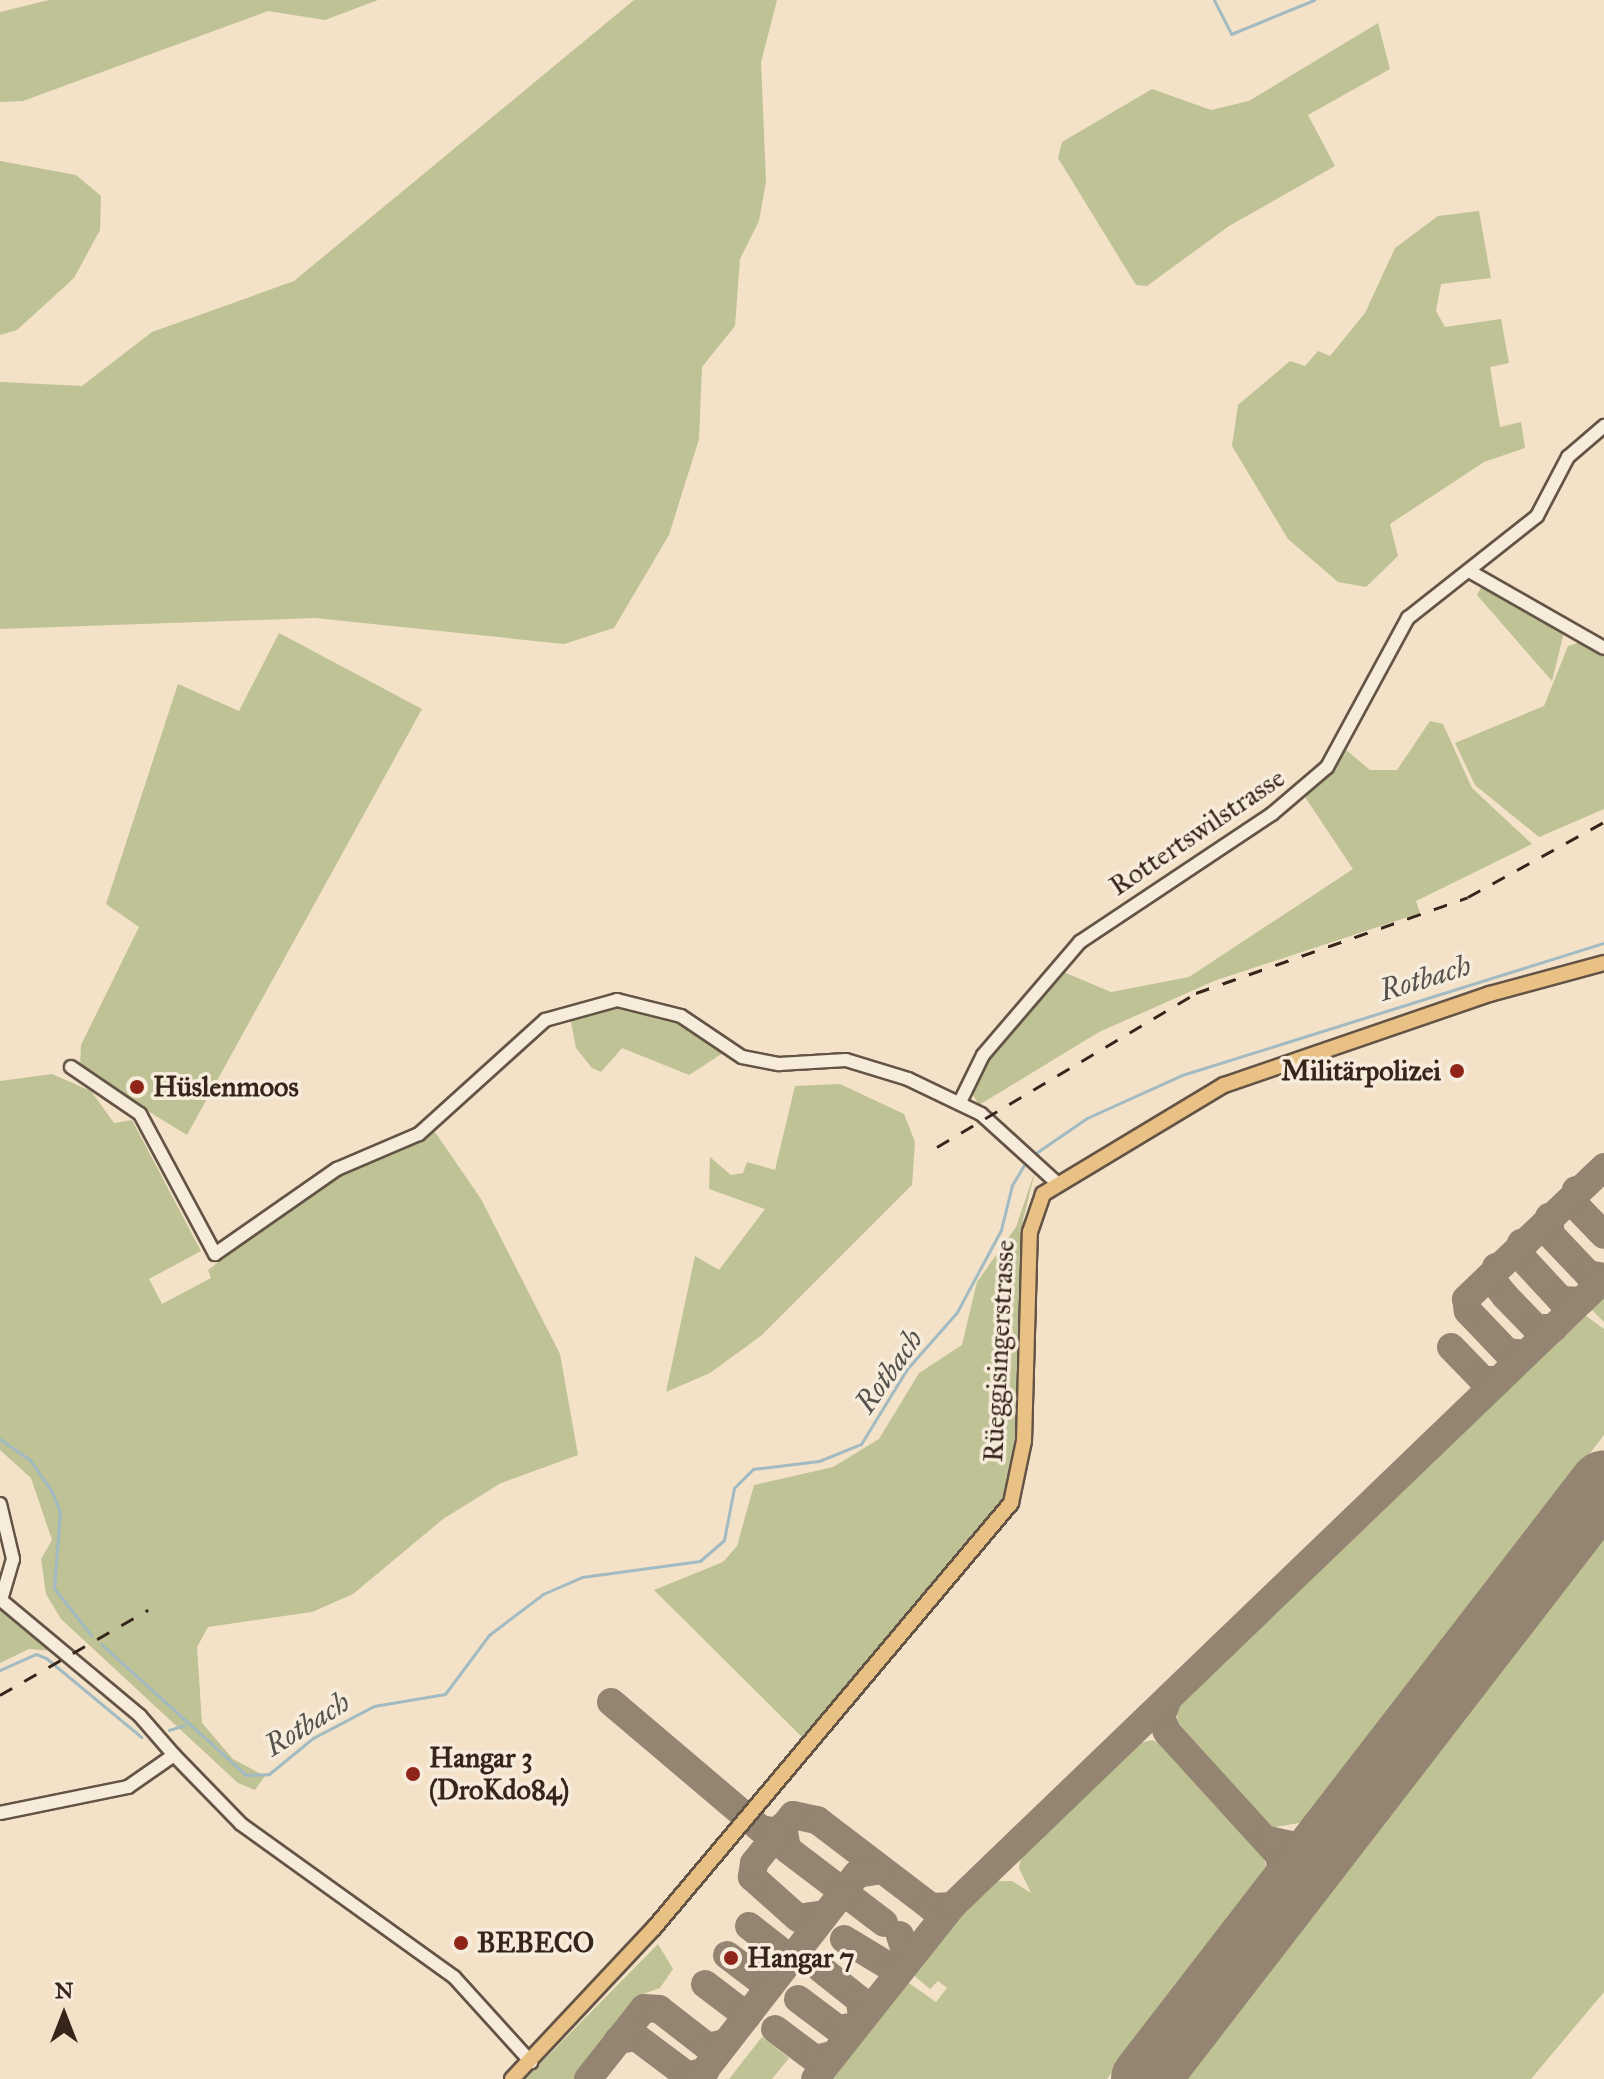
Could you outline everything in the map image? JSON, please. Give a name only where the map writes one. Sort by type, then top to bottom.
[{"type":"main road","name":"Rüeggisingerstrasse","points":[[512,2079],[663,1917],[1011,1503],[1024,1441],[1030,1232],[1043,1194],[1056,1182],[1224,1085],[1490,994],[1604,963]]},
{"type":"street","name":"Rottertswilstrasse","points":[[960,1102],[983,1055],[1080,942],[1272,814],[1327,767],[1402,627],[1537,516],[1568,457],[1604,426]]},
{"type":"street","points":[[1469,571],[1604,648]]},
{"type":"street","points":[[71,1067],[140,1114],[215,1254],[337,1169],[419,1134],[545,1020],[591,1003],[654,1006],[751,1060],[860,1061],[960,1102],[1021,1147],[1056,1182]]},
{"type":"street","points":[[0,1504],[13,1559],[0,1600],[140,1716],[241,1824],[454,1977],[531,2062]]},
{"type":"street","points":[[0,1813],[128,1787],[174,1755]]},
{"type":"green space","points":[[49,0],[378,0],[325,20],[268,11],[23,101],[0,102],[0,12]]},
{"type":"green space","points":[[634,0],[777,0],[761,62],[766,182],[759,221],[740,259],[735,326],[702,367],[699,439],[669,535],[614,628],[564,644],[315,618],[0,629],[0,382],[82,386],[152,332],[294,281]]},
{"type":"green space","points":[[1378,23],[1390,69],[1308,115],[1335,166],[1229,226],[1147,286],[1136,285],[1058,158],[1062,142],[1152,89],[1211,110],[1249,101]]},
{"type":"green space","points":[[0,161],[76,175],[101,196],[100,230],[74,278],[17,330],[0,335]]},
{"type":"green space","points":[[1479,211],[1491,278],[1441,284],[1436,311],[1445,327],[1501,319],[1509,363],[1490,367],[1500,427],[1521,422],[1525,448],[1484,462],[1390,524],[1398,556],[1366,587],[1338,582],[1288,539],[1232,446],[1238,405],[1290,361],[1305,366],[1318,351],[1330,356],[1365,313],[1395,248],[1438,216]]},
{"type":"green space","points":[[1483,584],[1564,632],[1552,681],[1477,595]]},
{"type":"green space","points":[[279,633],[422,709],[187,1135],[80,1067],[81,1045],[139,927],[106,904],[178,684],[239,711]]},
{"type":"green space","points":[[1584,641],[1604,651],[1604,809],[1539,837],[1475,785],[1455,743],[1544,706],[1568,646]]},
{"type":"green space","points":[[1430,721],[1443,724],[1472,788],[1532,844],[1416,901],[1420,913],[1214,981],[1099,1032],[979,1105],[970,1090],[975,1073],[1061,971],[1111,992],[1189,977],[1353,869],[1303,794],[1345,749],[1370,770],[1397,770]]},
{"type":"green space","points":[[623,1004],[666,1014],[723,1053],[689,1075],[622,1048],[601,1072],[592,1068],[576,1048],[570,1017]]},
{"type":"green space","points":[[52,1074],[91,1091],[114,1123],[132,1120],[201,1251],[149,1279],[162,1304],[211,1278],[208,1270],[326,1180],[435,1132],[481,1199],[560,1354],[578,1455],[501,1483],[443,1519],[353,1594],[312,1612],[208,1627],[197,1647],[202,1723],[233,1759],[265,1776],[255,1790],[238,1783],[61,1619],[46,1594],[41,1559],[52,1540],[31,1478],[0,1450],[0,1081]]},
{"type":"green space","points":[[840,1084],[904,1114],[915,1142],[912,1185],[762,1335],[710,1373],[666,1392],[695,1256],[719,1270],[765,1209],[709,1189],[710,1157],[731,1175],[743,1173],[747,1162],[775,1170],[795,1086]]},
{"type":"green space","points":[[1036,1168],[1023,1220],[1016,1430],[1005,1495],[804,1739],[654,1590],[723,1562],[737,1546],[754,1485],[833,1467],[879,1439],[919,1373],[962,1345],[977,1282],[1016,1227]]},
{"type":"green space","points":[[1604,1290],[1604,1322],[1588,1306]]},
{"type":"green space","points":[[1581,1312],[1604,1329],[1604,1435],[1305,1822],[1270,1828],[1179,1734],[1176,1704]]},
{"type":"green space","points":[[1604,1533],[1604,1992],[1531,2079],[1183,2079]]},
{"type":"green space","points":[[0,1607],[55,1651],[29,1649],[0,1663]]},
{"type":"green space","points":[[1152,1740],[1170,1748],[1261,1845],[1266,1867],[1107,2079],[830,2079],[906,1981],[936,2002],[947,1988],[938,1981],[930,1989],[911,1973],[950,1924],[992,1881],[1012,1881],[1031,1893],[1019,1868],[1023,1849],[1131,1745]]},
{"type":"green space","points":[[658,1944],[673,1969],[660,1988],[643,1994],[577,2079],[525,2079]]},
{"type":"green space","points":[[762,2037],[789,2058],[772,2079],[729,2079]]},
{"type":"waterway","points":[[1214,0],[1231,34],[1314,0]]},
{"type":"waterway","name":"Rotbach","points":[[1033,1155],[1087,1118],[1182,1075],[1604,943]]},
{"type":"waterway","name":"Rotbach","points":[[101,1644],[246,1775],[269,1774],[313,1738],[374,1706],[445,1694],[489,1635],[543,1594],[582,1577],[700,1561],[724,1540],[734,1488],[753,1469],[819,1461],[861,1444],[907,1369],[957,1312],[1001,1230],[1012,1185],[1027,1160]]},
{"type":"waterway","name":"Rotbach","points":[[0,1439],[30,1460],[52,1492],[60,1512],[54,1588],[91,1635]]},
{"type":"waterway","points":[[0,1670],[36,1654],[46,1658],[141,1737]]},
{"type":"waterway","points":[[169,1730],[184,1725]]},
{"type":"taxiway","points":[[1526,1354],[1507,1352],[1468,1311],[1466,1299],[1604,1167]]},
{"type":"taxiway","points":[[1576,1190],[1576,1206],[1604,1235]]},
{"type":"taxiway","points":[[1549,1217],[1551,1235],[1588,1274],[1604,1277]]},
{"type":"taxiway","points":[[1521,1243],[1523,1259],[1561,1300],[1581,1301]]},
{"type":"taxiway","points":[[1496,1267],[1493,1281],[1505,1296],[1536,1328],[1554,1328]]},
{"type":"taxiway","points":[[815,2079],[952,1906],[1604,1279]]},
{"type":"taxiway","points":[[1451,1347],[1483,1380],[1499,1380]]},
{"type":"taxiway","points":[[1168,1699],[1161,1717],[1167,1732],[1279,1855],[1284,1887],[1267,1921]]},
{"type":"taxiway","points":[[611,1702],[761,1829],[778,1832]]},
{"type":"taxiway","points":[[825,1914],[798,1918],[752,1877],[754,1863],[793,1815],[817,1820],[931,1907],[952,1906]]},
{"type":"taxiway","points":[[783,1826],[787,1849],[884,1923]]},
{"type":"taxiway","points":[[1268,1840],[1306,1848],[1333,1835]]},
{"type":"taxiway","points":[[698,2079],[857,1874],[881,1870]]},
{"type":"taxiway","points":[[749,1926],[791,1959]]},
{"type":"taxiway","points":[[844,1939],[892,1968],[907,1957],[900,1935]]},
{"type":"taxiway","points":[[727,1955],[769,1987]]},
{"type":"taxiway","points":[[821,1969],[860,2000],[862,2018]]},
{"type":"taxiway","points":[[705,1984],[747,2016]]},
{"type":"taxiway","points":[[798,1999],[838,2029],[856,2026]]},
{"type":"taxiway","points":[[588,2079],[644,2008],[659,2009],[708,2047],[726,2043]]},
{"type":"taxiway","points":[[775,2029],[815,2059],[833,2055]]},
{"type":"taxiway","points":[[618,2040],[636,2037],[688,2076],[705,2071]]},
{"type":"runway","points":[[1145,2079],[1604,1484]]},
{"type":"railway","points":[[937,1147],[1196,993],[1468,897],[1604,822]]},
{"type":"railway","points":[[0,1695],[148,1610]]},
{"type":"place","name":"Militärpolizei","points":[[1457,1071]]},
{"type":"place","name":"Hüslenmoos","points":[[137,1087]]},
{"type":"place","name":"Hangar 3 (DroKdo84)","points":[[413,1774]]},
{"type":"place","name":"BEBECO","points":[[461,1943]]},
{"type":"place","name":"Hangar 7","points":[[731,1958]]}]
